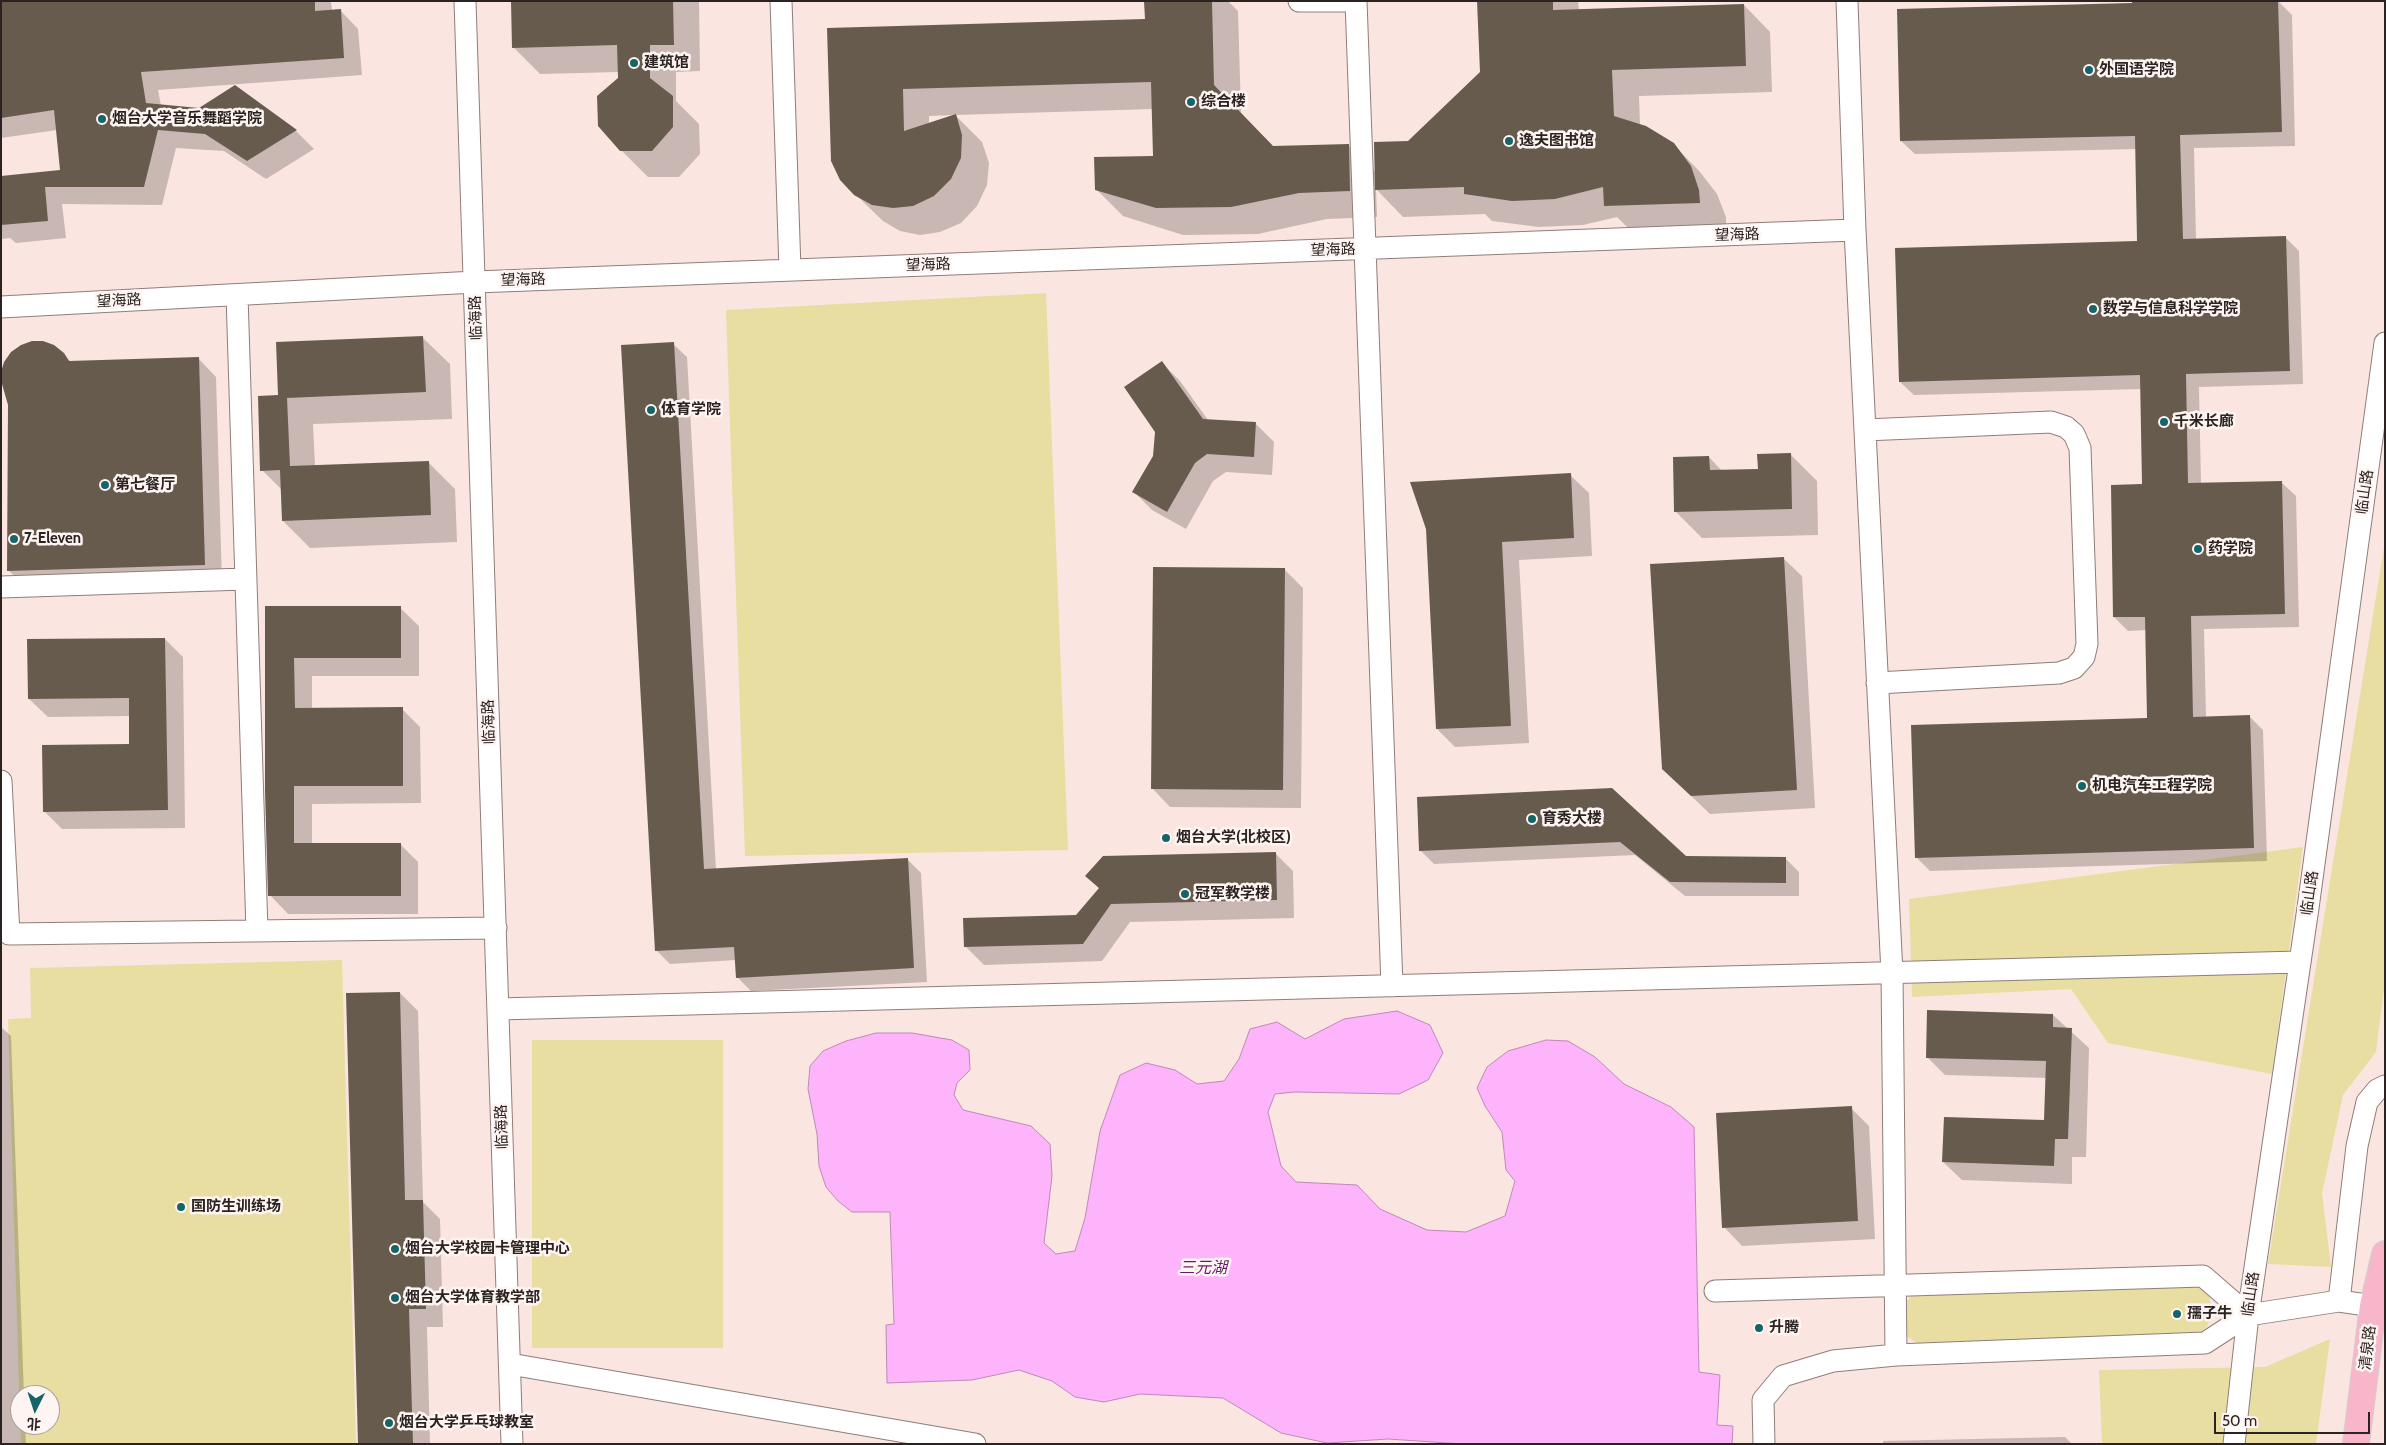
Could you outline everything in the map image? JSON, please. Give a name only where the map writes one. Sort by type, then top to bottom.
[{"type":"main road","name":"清泉路","points":[[2356,1444],[2381,1307],[2385,1254]]},
{"type":"street","name":"临海路","points":[[465,1],[512,1444]]},
{"type":"street","points":[[781,1],[790,270]]},
{"type":"street","points":[[1299,1],[1352,1]]},
{"type":"street","points":[[1356,1],[1392,986]]},
{"type":"street","points":[[1847,1],[1855,230],[1892,973],[1896,1355]]},
{"type":"street","name":"望海路","points":[[1,307],[475,282],[1855,230]]},
{"type":"street","points":[[237,295],[257,931]]},
{"type":"street","name":"临山路","points":[[2234,1444],[2248,1315],[2385,343]]},
{"type":"street","points":[[1865,430],[2052,422],[2066,426],[2074,434],[2080,448],[2087,644],[2084,657],[2074,668],[2059,673],[1877,683]]},
{"type":"street","points":[[1,587],[245,579]]},
{"type":"street","points":[[1,781],[9,934],[496,928]]},
{"type":"street","points":[[498,1009],[2299,962]]},
{"type":"street","points":[[2338,1301],[2357,1146],[2368,1102],[2377,1090],[2385,1086]]},
{"type":"street","points":[[1715,1291],[2203,1276],[2248,1315]]},
{"type":"street","points":[[1764,1444],[1764,1400],[1783,1376],[1833,1361],[1896,1355],[2205,1343],[2248,1315],[2338,1301],[2381,1307]]},
{"type":"street","points":[[510,1364],[975,1444]]},
{"type":"shaded area","points":[[1046,293],[1068,850],[745,856],[726,310]]},
{"type":"shaded area","points":[[2385,541],[2385,981],[2376,1052],[2343,1095],[2322,1193],[2331,1267],[2268,1264]]},
{"type":"shaded area","points":[[2303,847],[2272,1074],[2108,1043],[2071,989],[1912,997],[1909,899]]},
{"type":"shaded area","name":"国防生训练场","points":[[342,960],[356,1444],[21,1444],[21,1435],[60,1435],[60,1385],[19,1385],[8,1019],[31,1018],[30,968]]},
{"type":"shaded area","points":[[532,1040],[723,1040],[723,1348],[532,1348]]},
{"type":"shaded area","points":[[2198,1287],[2209,1296],[2212,1310],[2208,1325],[2199,1334],[1917,1343],[1905,1335],[1903,1304],[1913,1295]]},
{"type":"shaded area","points":[[2330,1339],[2316,1444],[2102,1444],[2099,1370],[2265,1367]]},
{"type":"water","name":"三元湖","points":[[1397,1011],[1430,1025],[1443,1053],[1428,1080],[1399,1094],[1295,1092],[1275,1094],[1268,1112],[1281,1166],[1296,1182],[1357,1185],[1380,1209],[1427,1230],[1466,1232],[1505,1216],[1515,1181],[1506,1170],[1502,1132],[1485,1106],[1477,1088],[1487,1067],[1508,1051],[1546,1040],[1568,1041],[1595,1057],[1624,1084],[1671,1107],[1694,1127],[1699,1372],[1720,1375],[1717,1425],[1733,1426],[1732,1444],[1463,1444],[1388,1439],[1327,1443],[1281,1433],[1223,1398],[1140,1394],[1104,1402],[1075,1397],[1052,1381],[1019,1370],[972,1380],[887,1383],[886,1325],[894,1324],[890,1212],[852,1212],[838,1201],[826,1187],[819,1166],[817,1134],[808,1089],[810,1066],[823,1051],[846,1041],[876,1033],[912,1033],[952,1040],[969,1050],[970,1070],[957,1083],[954,1095],[963,1110],[1031,1126],[1050,1144],[1052,1176],[1044,1243],[1056,1254],[1075,1251],[1085,1218],[1100,1131],[1120,1075],[1146,1063],[1175,1070],[1197,1084],[1224,1081],[1239,1059],[1250,1029],[1277,1022],[1305,1039],[1344,1019]]},
{"type":"building","points":[[1,1],[315,1],[315,11],[341,9],[344,58],[141,72],[146,103],[199,108],[235,85],[297,130],[247,161],[205,134],[158,130],[144,187],[45,187],[48,221],[1,225],[1,176],[60,170],[54,110],[1,118]]},
{"type":"building","name":"建筑馆","points":[[511,1],[673,1],[674,45],[650,45],[650,78],[673,96],[673,127],[652,151],[620,151],[598,126],[597,96],[618,78],[617,45],[512,48]]},
{"type":"building","name":"综合楼","points":[[1144,1],[1212,1],[1214,85],[1273,146],[1349,144],[1350,191],[1299,193],[1231,207],[1156,208],[1095,190],[1094,157],[1153,156],[1151,82],[903,89],[904,131],[956,114],[962,135],[961,158],[951,179],[934,196],[913,206],[893,208],[872,205],[854,195],[840,180],[831,161],[827,28],[1145,19]]},
{"type":"building","points":[[1477,1],[1553,1],[1553,10],[1744,4],[1746,66],[1612,70],[1614,116],[1646,126],[1674,143],[1691,166],[1699,190],[1700,203],[1604,206],[1603,187],[1555,199],[1512,201],[1464,194],[1464,187],[1375,190],[1374,142],[1408,141],[1480,72]]},
{"type":"building","points":[[2132,1],[2278,1],[2282,132],[2180,135],[2183,239],[2286,236],[2290,371],[2186,374],[2188,483],[2282,481],[2285,614],[2191,616],[2193,717],[2250,715],[2254,848],[1915,858],[1911,725],[2147,718],[2145,617],[2113,617],[2111,485],[2142,484],[2140,375],[1899,382],[1895,248],[2137,241],[2135,136],[1900,141],[1897,9],[2132,3]]},
{"type":"building","points":[[423,336],[426,392],[287,398],[290,466],[429,461],[431,515],[282,521],[280,470],[260,471],[258,396],[278,395],[276,342]]},
{"type":"building","name":"第七餐厅","points":[[32,341],[43,341],[54,345],[64,353],[69,361],[199,357],[205,565],[7,571],[8,405],[2,384],[1,372],[4,362],[11,352],[21,345]]},
{"type":"building","points":[[674,342],[704,869],[908,858],[914,968],[736,978],[734,947],[655,951],[621,345]]},
{"type":"building","points":[[1162,361],[1203,419],[1256,422],[1254,457],[1207,454],[1195,463],[1167,512],[1132,492],[1153,456],[1155,432],[1124,387]]},
{"type":"building","points":[[1791,453],[1792,509],[1674,512],[1673,457],[1709,456],[1710,470],[1758,469],[1757,454]]},
{"type":"building","points":[[1571,473],[1574,538],[1502,542],[1511,726],[1436,729],[1426,529],[1410,482]]},
{"type":"building","points":[[1784,557],[1797,790],[1691,796],[1662,769],[1650,564]]},
{"type":"building","points":[[1153,567],[1285,568],[1283,790],[1151,789]]},
{"type":"building","points":[[265,606],[401,606],[401,658],[294,658],[295,708],[403,707],[403,786],[294,786],[294,843],[401,843],[401,896],[268,896],[265,791]]},
{"type":"building","points":[[165,638],[168,810],[43,812],[42,745],[129,744],[129,698],[28,699],[27,639]]},
{"type":"building","name":"育秀大楼","points":[[1612,788],[1686,856],[1786,857],[1786,883],[1670,882],[1620,842],[1419,851],[1417,797]]},
{"type":"building","name":"冠军教学楼","points":[[1276,852],[1277,900],[1111,904],[1083,944],[964,947],[963,918],[1076,915],[1099,888],[1085,876],[1103,856]]},
{"type":"building","points":[[400,992],[405,1200],[423,1200],[426,1309],[409,1309],[413,1444],[358,1444],[346,993]]},
{"type":"building","points":[[1927,1010],[2053,1014],[2053,1027],[2072,1028],[2068,1139],[2055,1139],[2054,1166],[1942,1162],[1944,1117],[2044,1120],[2046,1061],[1926,1058]]},
{"type":"building","points":[[1852,1106],[1858,1221],[1722,1228],[1716,1113]]},
{"type":"place","name":"建筑馆","points":[[634,63]]},
{"type":"place","name":"外国语学院","points":[[2089,70]]},
{"type":"place","name":"综合楼","points":[[1191,102]]},
{"type":"place","name":"烟台大学音乐舞蹈学院","points":[[102,119]]},
{"type":"place","name":"逸夫图书馆","points":[[1509,141]]},
{"type":"place","name":"数学与信息科学学院","points":[[2093,309]]},
{"type":"place","name":"体育学院","points":[[651,410]]},
{"type":"place","name":"千米长廊","points":[[2164,422]]},
{"type":"place","name":"第七餐厅","points":[[105,485]]},
{"type":"place","name":"7-Eleven","points":[[14,539]]},
{"type":"place","name":"药学院","points":[[2198,549]]},
{"type":"place","name":"机电汽车工程学院","points":[[2082,786]]},
{"type":"place","name":"育秀大楼","points":[[1532,819]]},
{"type":"place","name":"烟台大学(北校区)","points":[[1166,838]]},
{"type":"place","name":"冠军教学楼","points":[[1185,894]]},
{"type":"place","name":"国防生训练场","points":[[181,1207]]},
{"type":"place","name":"烟台大学校园卡管理中心","points":[[395,1249]]},
{"type":"place","name":"烟台大学体育教学部","points":[[395,1298]]},
{"type":"place","name":"孺子牛","points":[[2177,1314]]},
{"type":"place","name":"升腾","points":[[1759,1328]]},
{"type":"place","name":"烟台大学乒乓球教室","points":[[389,1423]]}]
